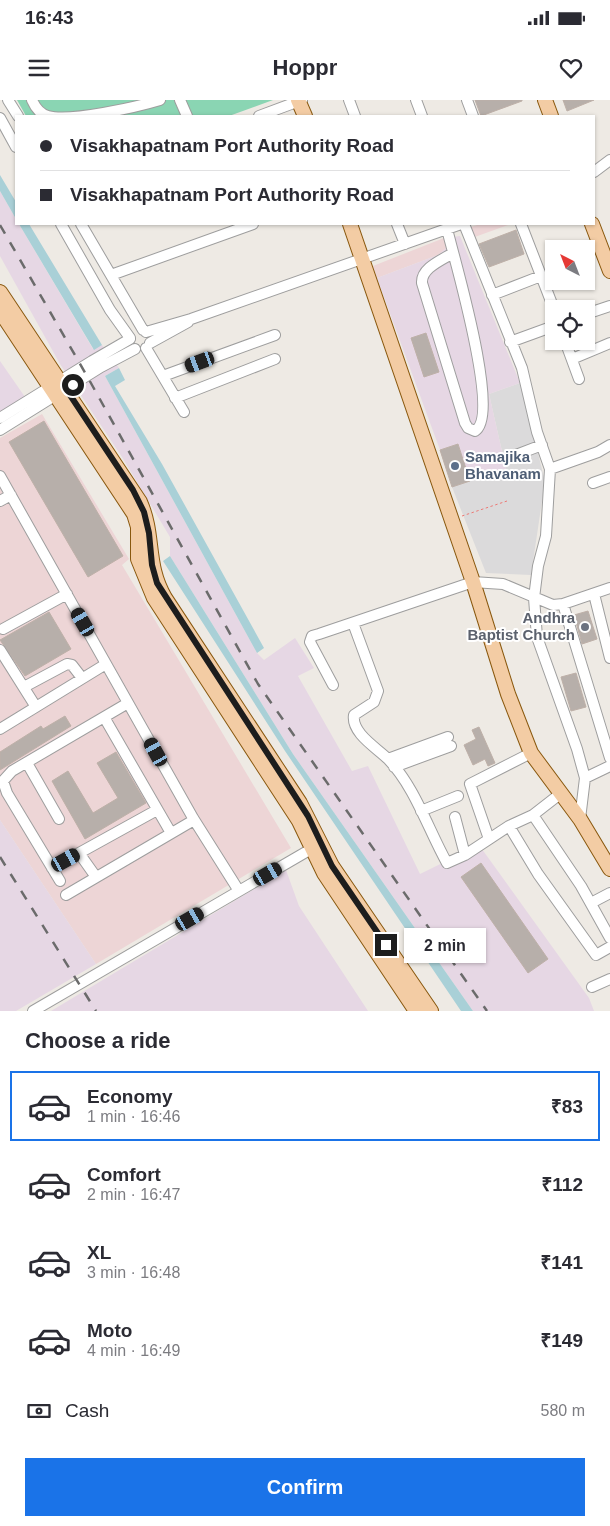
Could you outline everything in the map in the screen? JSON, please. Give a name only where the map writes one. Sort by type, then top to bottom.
[{"type":"main road","points":[[299,100],[305,115]]},
{"type":"main road","points":[[545,100],[551,115]]},
{"type":"main road","points":[[350,225],[364,258],[452,519],[508,694],[531,753],[580,820],[610,869]]},
{"type":"main road","points":[[593,225],[606,250],[610,272]]},
{"type":"main road","points":[[0,292],[58,388]]},
{"type":"main road","points":[[0,311],[133,490],[144,512],[149,533],[152,565],[157,583],[300,803],[324,873],[416,1011]]},
{"type":"main road","points":[[316,846],[332,866],[431,1011]]},
{"type":"street","points":[[8,100],[17,115]]},
{"type":"street","points":[[32,100],[41,112],[51,115]]},
{"type":"street","points":[[79,115],[130,113],[160,100]]},
{"type":"street","points":[[180,100],[187,115]]},
{"type":"street","points":[[262,115],[299,100]]},
{"type":"street","points":[[349,100],[355,115]]},
{"type":"street","points":[[416,100],[422,115]]},
{"type":"street","points":[[467,100],[473,115]]},
{"type":"street","points":[[0,118],[15,145]]},
{"type":"street","points":[[595,171],[610,160]]},
{"type":"street","points":[[61,225],[110,310],[162,376],[184,412]]},
{"type":"street","points":[[0,418],[150,336],[144,331],[82,225]]},
{"type":"street","points":[[111,275],[250,225]]},
{"type":"street","points":[[397,225],[405,244]]},
{"type":"street","points":[[138,344],[136,331],[144,331],[191,319],[460,225]]},
{"type":"street","points":[[463,225],[522,368],[550,469],[546,536],[538,566],[534,598],[537,637],[571,731],[585,778],[580,820]]},
{"type":"street","points":[[521,225],[550,300]]},
{"type":"street","points":[[447,229],[482,368],[483,412],[481,424],[475,430],[468,428],[465,423],[422,283],[423,274],[427,270],[453,253]]},
{"type":"street","points":[[492,295],[541,276]]},
{"type":"street","points":[[595,311],[610,306]]},
{"type":"street","points":[[138,344],[182,327],[191,319]]},
{"type":"street","points":[[510,342],[545,329]]},
{"type":"street","points":[[162,376],[275,335]]},
{"type":"street","points":[[572,359],[610,343]]},
{"type":"street","points":[[568,350],[580,380]]},
{"type":"street","points":[[175,398],[275,359]]},
{"type":"street","points":[[0,430],[58,388]]},
{"type":"street","points":[[508,458],[542,445]]},
{"type":"street","points":[[550,469],[598,452],[610,445]]},
{"type":"street","points":[[0,476],[194,820],[239,891]]},
{"type":"street","points":[[593,483],[610,477]]},
{"type":"street","points":[[0,501],[11,495]]},
{"type":"street","points":[[333,685],[310,639],[319,634],[473,582],[503,584],[553,605],[563,604],[610,588]]},
{"type":"street","points":[[3,629],[67,594]]},
{"type":"street","points":[[594,594],[610,658]]},
{"type":"street","points":[[563,604],[610,758]]},
{"type":"street","points":[[353,623],[378,695],[374,702],[354,715],[354,722],[359,732],[391,763],[421,811],[447,863],[465,855],[509,826],[533,815],[560,794]]},
{"type":"street","points":[[0,650],[36,707]]},
{"type":"street","points":[[24,687],[67,664],[72,665],[82,678]]},
{"type":"street","points":[[0,729],[106,664]]},
{"type":"street","points":[[60,881],[3,786],[5,778],[128,703]]},
{"type":"street","points":[[104,717],[171,833]]},
{"type":"street","points":[[391,763],[450,742]]},
{"type":"street","points":[[489,839],[470,784],[531,753]]},
{"type":"street","points":[[27,763],[59,819]]},
{"type":"street","points":[[585,778],[610,766]]},
{"type":"street","points":[[421,811],[458,796]]},
{"type":"street","points":[[52,868],[157,810]]},
{"type":"street","points":[[533,815],[591,902],[610,938]]},
{"type":"street","points":[[455,817],[465,855]]},
{"type":"street","points":[[66,895],[194,820]]},
{"type":"street","points":[[509,826],[538,874],[596,955],[610,948]]},
{"type":"street","points":[[33,1011],[316,846]]},
{"type":"street","points":[[79,852],[96,877]]},
{"type":"street","points":[[591,902],[610,893]]},
{"type":"street","points":[[592,987],[610,979]]},
{"type":"path","points":[[452,519],[507,501]]},
{"type":"shaded area","points":[[0,191],[15,217],[15,225],[20,225],[93,349],[102,345],[119,368],[105,376],[257,653],[264,660],[295,638],[314,668],[298,676],[352,771],[368,766],[420,874],[479,845],[589,998],[594,1011],[473,1011],[293,754],[170,556],[170,537],[122,457],[60,364],[0,256]]},
{"type":"shaded area","points":[[477,225],[508,225],[472,238],[468,228]]},
{"type":"shaded area","points":[[460,236],[520,383],[489,394],[506,469],[470,481],[458,444],[440,450],[377,278],[438,255],[446,248],[444,238]]},
{"type":"shaded area","points":[[444,238],[447,248],[438,255],[377,278],[373,266]]},
{"type":"shaded area","points":[[0,361],[25,397],[0,412]]},
{"type":"shaded area","points":[[520,383],[545,481],[531,575],[486,573],[452,487],[506,469],[489,394]]},
{"type":"shaded area","points":[[42,414],[129,559],[122,565],[291,848],[96,964],[0,820],[0,438]]},
{"type":"shaded area","points":[[0,820],[96,964],[16,1011],[0,1011]]},
{"type":"shaded area","points":[[286,870],[299,906],[368,1011],[51,1011]]},
{"type":"green space","points":[[17,100],[273,100],[232,115],[25,115]]},
{"type":"water","points":[[0,175],[15,200],[15,217],[0,191]]},
{"type":"water","points":[[20,225],[30,225],[102,345],[94,350]]},
{"type":"water","points":[[119,368],[125,380],[115,386],[162,464],[264,648],[257,653],[105,376]]},
{"type":"water","points":[[170,556],[293,754],[473,1011],[461,1011],[285,751],[163,561]]},
{"type":"building","points":[[475,100],[522,100],[484,115],[481,115]]},
{"type":"building","points":[[563,100],[594,100],[567,111]]},
{"type":"building","points":[[516,230],[524,254],[489,267],[479,244]]},
{"type":"building","points":[[426,333],[439,372],[424,377],[411,338]]},
{"type":"building","points":[[44,421],[123,556],[88,577],[9,442]]},
{"type":"building","name":"Samajika Bhavanam","points":[[458,444],[470,481],[452,487],[440,450]]},
{"type":"building","name":"Andhra Baptist Church","points":[[588,611],[597,639],[582,644],[574,615]]},
{"type":"building","points":[[49,612],[71,649],[25,676],[0,640]]},
{"type":"building","points":[[576,673],[586,707],[571,711],[561,677]]},
{"type":"building","points":[[65,716],[71,726],[0,770],[0,752],[41,726],[43,729]]},
{"type":"building","points":[[479,727],[495,763],[488,766],[485,759],[473,765],[464,745],[476,739],[472,730]]},
{"type":"building","points":[[116,752],[146,803],[85,839],[52,781],[68,771],[93,813],[118,798],[97,763]]},
{"type":"building","points":[[481,863],[548,959],[528,973],[461,877]]},
{"type":"railway","points":[[0,225],[87,376],[258,684],[487,1011]]},
{"type":"railway","points":[[0,857],[96,1011]]},
{"type":"place","name":"Samajika Bhavanam","points":[[455,466]]},
{"type":"place","name":"Andhra Baptist Church","points":[[585,627]]},
{"type":"route","points":[[73,385],[66,389],[140,502],[147,521],[154,574],[165,598],[308,816],[332,866],[386,945]]}]
